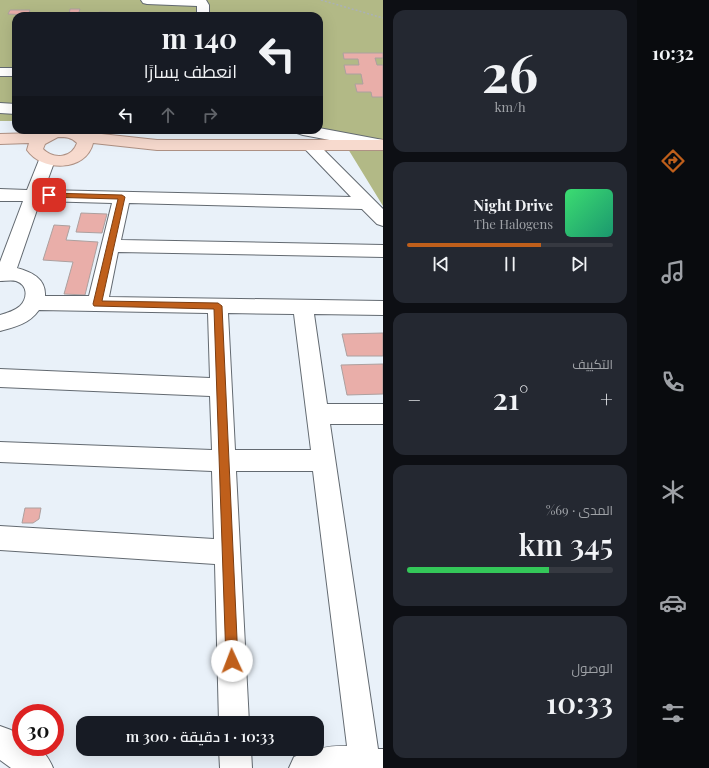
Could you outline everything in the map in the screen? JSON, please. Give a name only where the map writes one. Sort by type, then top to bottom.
[{"type":"main road","points":[[0,148],[44,142],[62,134]]},
{"type":"main road","points":[[78,134],[157,145],[383,145]]},
{"type":"main road","points":[[78,134],[85,143],[84,149],[79,155]]},
{"type":"main road","points":[[0,139],[44,142],[58,161],[70,159],[79,155],[144,148],[157,145]]},
{"type":"street","points":[[147,0],[201,2],[203,5],[203,12]]},
{"type":"street","points":[[0,72],[12,72]]},
{"type":"street","points":[[0,108],[12,109]]},
{"type":"street","points":[[323,134],[383,145]]},
{"type":"street","points":[[0,323],[12,321],[24,315],[34,303],[36,290],[33,284],[22,276],[3,274],[34,195],[44,142]]},
{"type":"street","points":[[311,146],[383,220]]},
{"type":"street","points":[[0,195],[366,203]]},
{"type":"street","points":[[97,304],[122,197]]},
{"type":"street","points":[[111,246],[383,251]]},
{"type":"street","points":[[34,303],[383,308]]},
{"type":"street","points":[[218,306],[234,716]]},
{"type":"street","points":[[303,307],[324,460],[374,764],[322,766]]},
{"type":"street","points":[[0,378],[221,387]]},
{"type":"street","points":[[317,414],[383,414]]},
{"type":"street","points":[[0,452],[224,461],[324,460]]},
{"type":"street","points":[[0,538],[228,552]]},
{"type":"street","points":[[0,741],[37,768]]},
{"type":"street","points":[[235,756],[236,768]]},
{"type":"path","points":[[321,0],[383,18]]},
{"type":"green space","points":[[0,0],[383,0],[383,206],[337,131],[323,131],[323,12],[12,12],[12,121],[0,121]]},
{"type":"building","points":[[70,9],[80,9],[79,12],[70,12]]},
{"type":"building","points":[[10,10],[30,10],[29,12],[12,12],[12,14],[8,14]]},
{"type":"building","points":[[343,53],[383,53],[383,58],[375,58],[377,65],[383,65],[383,97],[372,97],[371,92],[357,92],[355,84],[363,84],[361,74],[346,74],[344,65],[359,65],[358,59],[344,59]]},
{"type":"building","points":[[81,213],[107,214],[102,233],[76,232]]},
{"type":"building","points":[[54,225],[70,226],[66,240],[98,242],[85,295],[64,294],[73,262],[43,260]]},
{"type":"building","points":[[383,333],[383,356],[347,356],[342,334]]},
{"type":"building","points":[[383,364],[383,394],[347,395],[341,365]]},
{"type":"building","points":[[25,508],[41,508],[39,519],[33,523],[22,523]]},
{"type":"route","points":[[49,195],[122,197],[97,304],[218,306],[232,661]]}]
